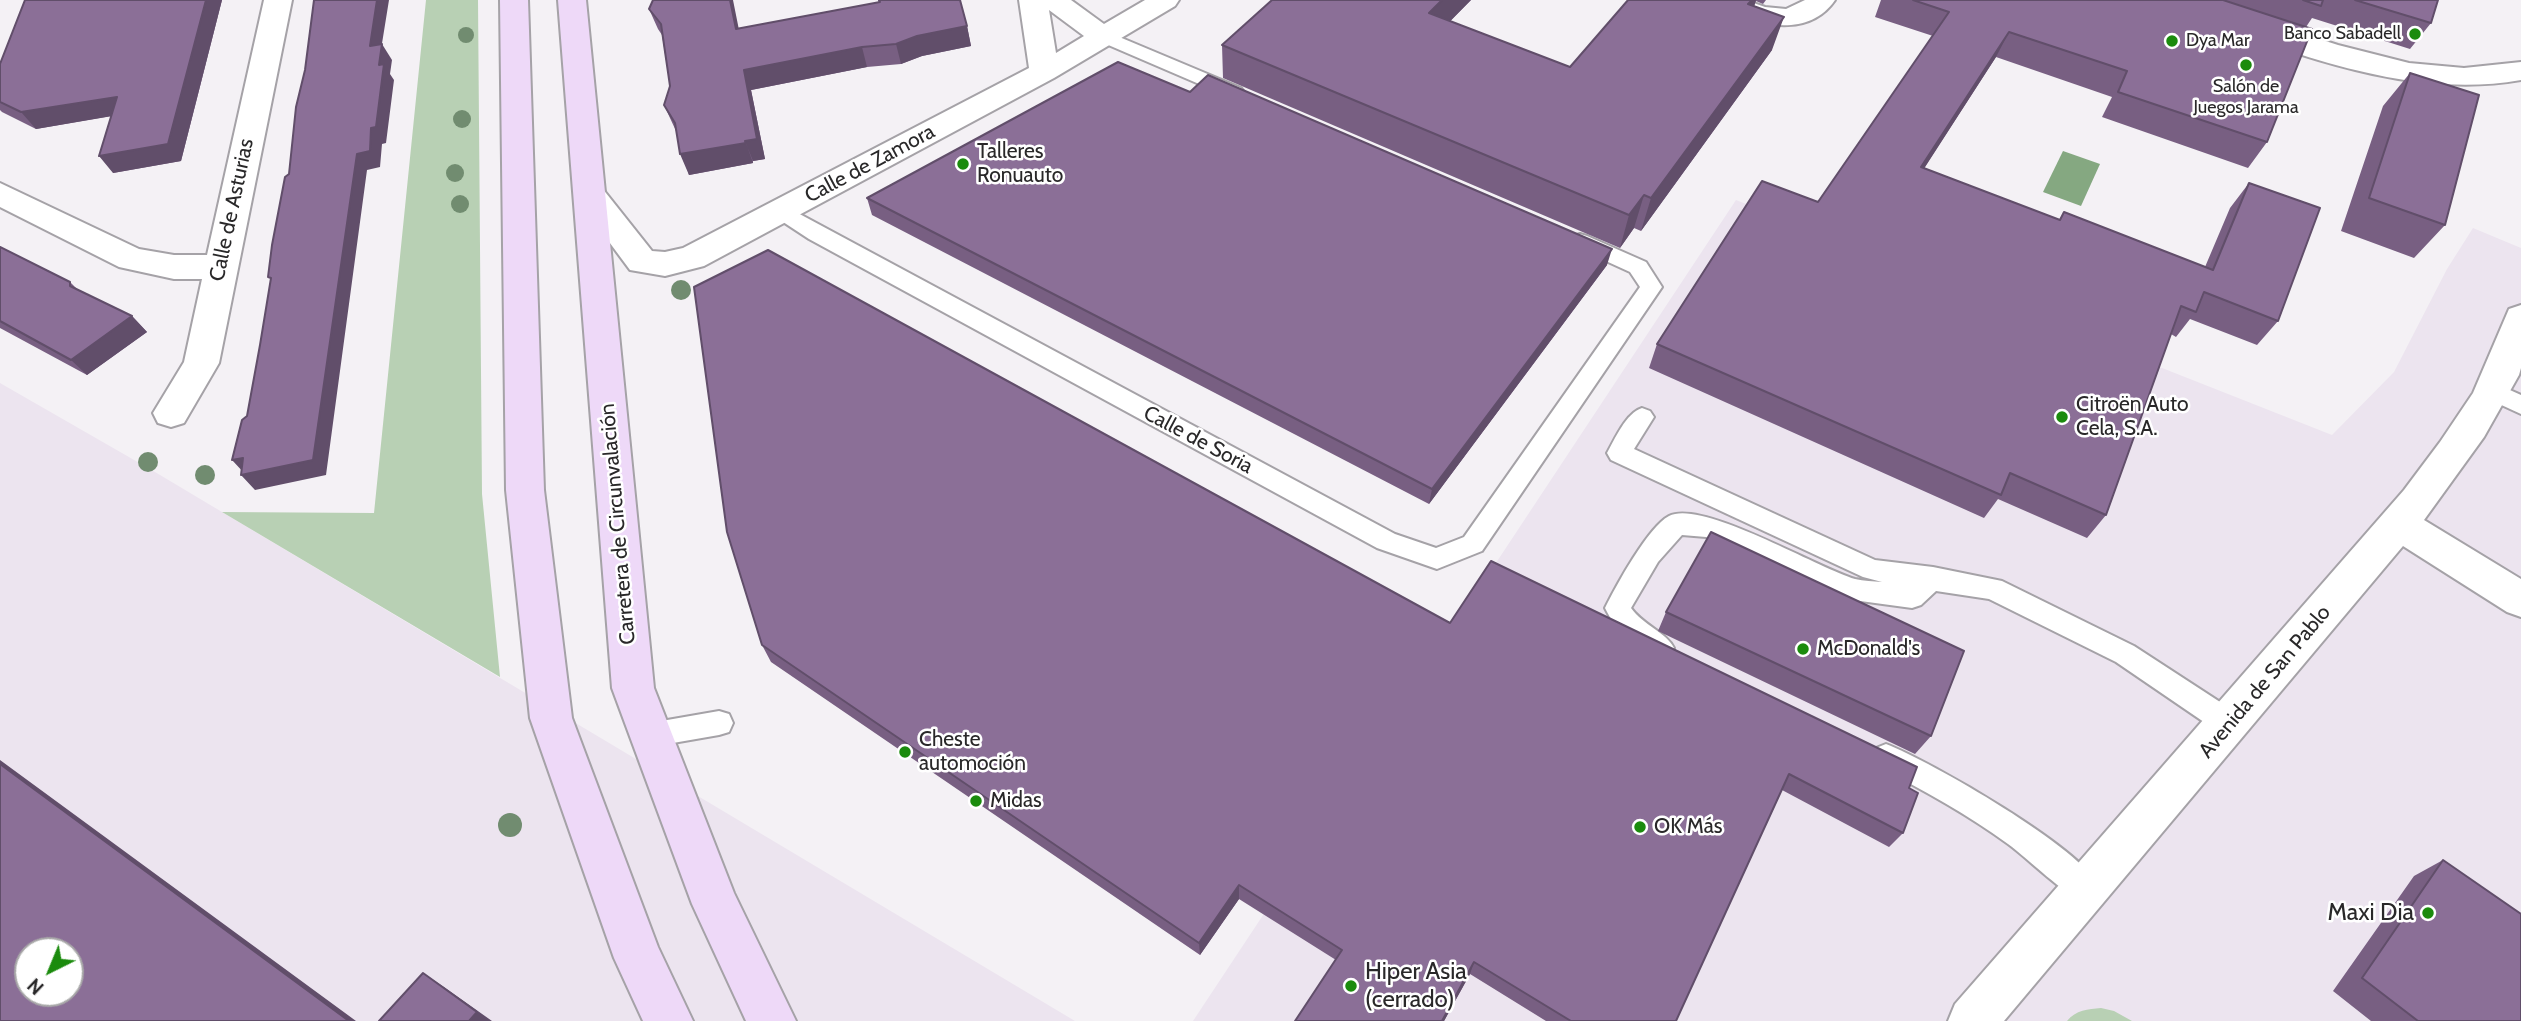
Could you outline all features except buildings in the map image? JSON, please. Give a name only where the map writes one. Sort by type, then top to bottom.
[{"type":"main road","points":[[514,0],[525,490],[551,718],[638,958],[669,1021]]},
{"type":"main road","name":"Carretera de Circunvalación","points":[[572,0],[633,688],[715,904],[772,1021]]},
{"type":"street","name":"Calle de Asturias","points":[[171,413],[201,363],[219,267],[278,0]]},
{"type":"street","points":[[1033,0],[1044,72]]},
{"type":"street","points":[[1054,0],[1073,17],[1104,37]]},
{"type":"street","name":"Calle de Zamora","points":[[591,196],[642,262],[665,264],[691,258],[1044,72],[1164,0]]},
{"type":"street","points":[[1718,0],[1758,14],[1785,18],[1799,16],[1814,9],[1821,0]]},
{"type":"street","points":[[2167,0],[2382,69],[2460,78],[2498,77],[2521,71]]},
{"type":"street","points":[[0,194],[131,259],[174,267],[219,267]]},
{"type":"street","name":"Avenida de San Pablo","points":[[1972,1021],[2230,724],[2399,524],[2451,457],[2507,398],[2521,318]]},
{"type":"street","points":[[2399,524],[2521,600]]},
{"type":"lane","points":[[1104,37],[1249,99]]},
{"type":"lane","name":"Calle de Soria","points":[[781,211],[816,234],[1387,541],[1437,559],[1473,544],[1651,287],[1638,267],[1563,234]]},
{"type":"lane","points":[[1642,417],[1619,453],[1872,570],[1993,589],[2113,648],[2230,724]]},
{"type":"lane","points":[[1684,659],[1646,641],[1624,622],[1618,608],[1648,555],[1676,524],[1708,527],[1853,589],[1912,597],[1933,578]]},
{"type":"lane","points":[[650,735],[719,723]]},
{"type":"lane","points":[[1858,743],[1933,779],[1979,807],[2043,851],[2086,889]]},
{"type":"shaded area","points":[[426,0],[478,0],[482,494],[500,677],[222,512],[374,513]]},
{"type":"shaded area","points":[[2063,151],[2100,164],[2081,206],[2043,192]]},
{"type":"shaded area","points":[[1736,200],[2332,435],[2394,372],[2447,269],[2473,228],[2521,248],[2521,1021],[1193,1021]]},
{"type":"shaded area","points":[[0,383],[155,472],[1075,1021],[0,1021]]},
{"type":"shaded area","points":[[2101,1008],[2114,1011],[2132,1021],[2067,1021],[2078,1012]]},
{"type":"place","name":"Banco Sabadell","points":[[2415,34]]},
{"type":"place","name":"Dya Mar","points":[[2172,41]]},
{"type":"place","name":"Salón de Juegos Jarama","points":[[2246,65]]},
{"type":"place","name":"Talleres Ronuauto","points":[[963,164]]},
{"type":"place","name":"Citroën Auto Cela, S.A.","points":[[2062,417]]},
{"type":"place","name":"McDonald's","points":[[1803,649]]},
{"type":"place","name":"Cheste automoción","points":[[905,752]]},
{"type":"place","name":"Midas","points":[[976,801]]},
{"type":"place","name":"OK Más","points":[[1640,827]]},
{"type":"place","name":"Maxi Dia","points":[[2428,913]]},
{"type":"place","name":"Hiper Asia (cerrado)","points":[[1351,986]]}]
